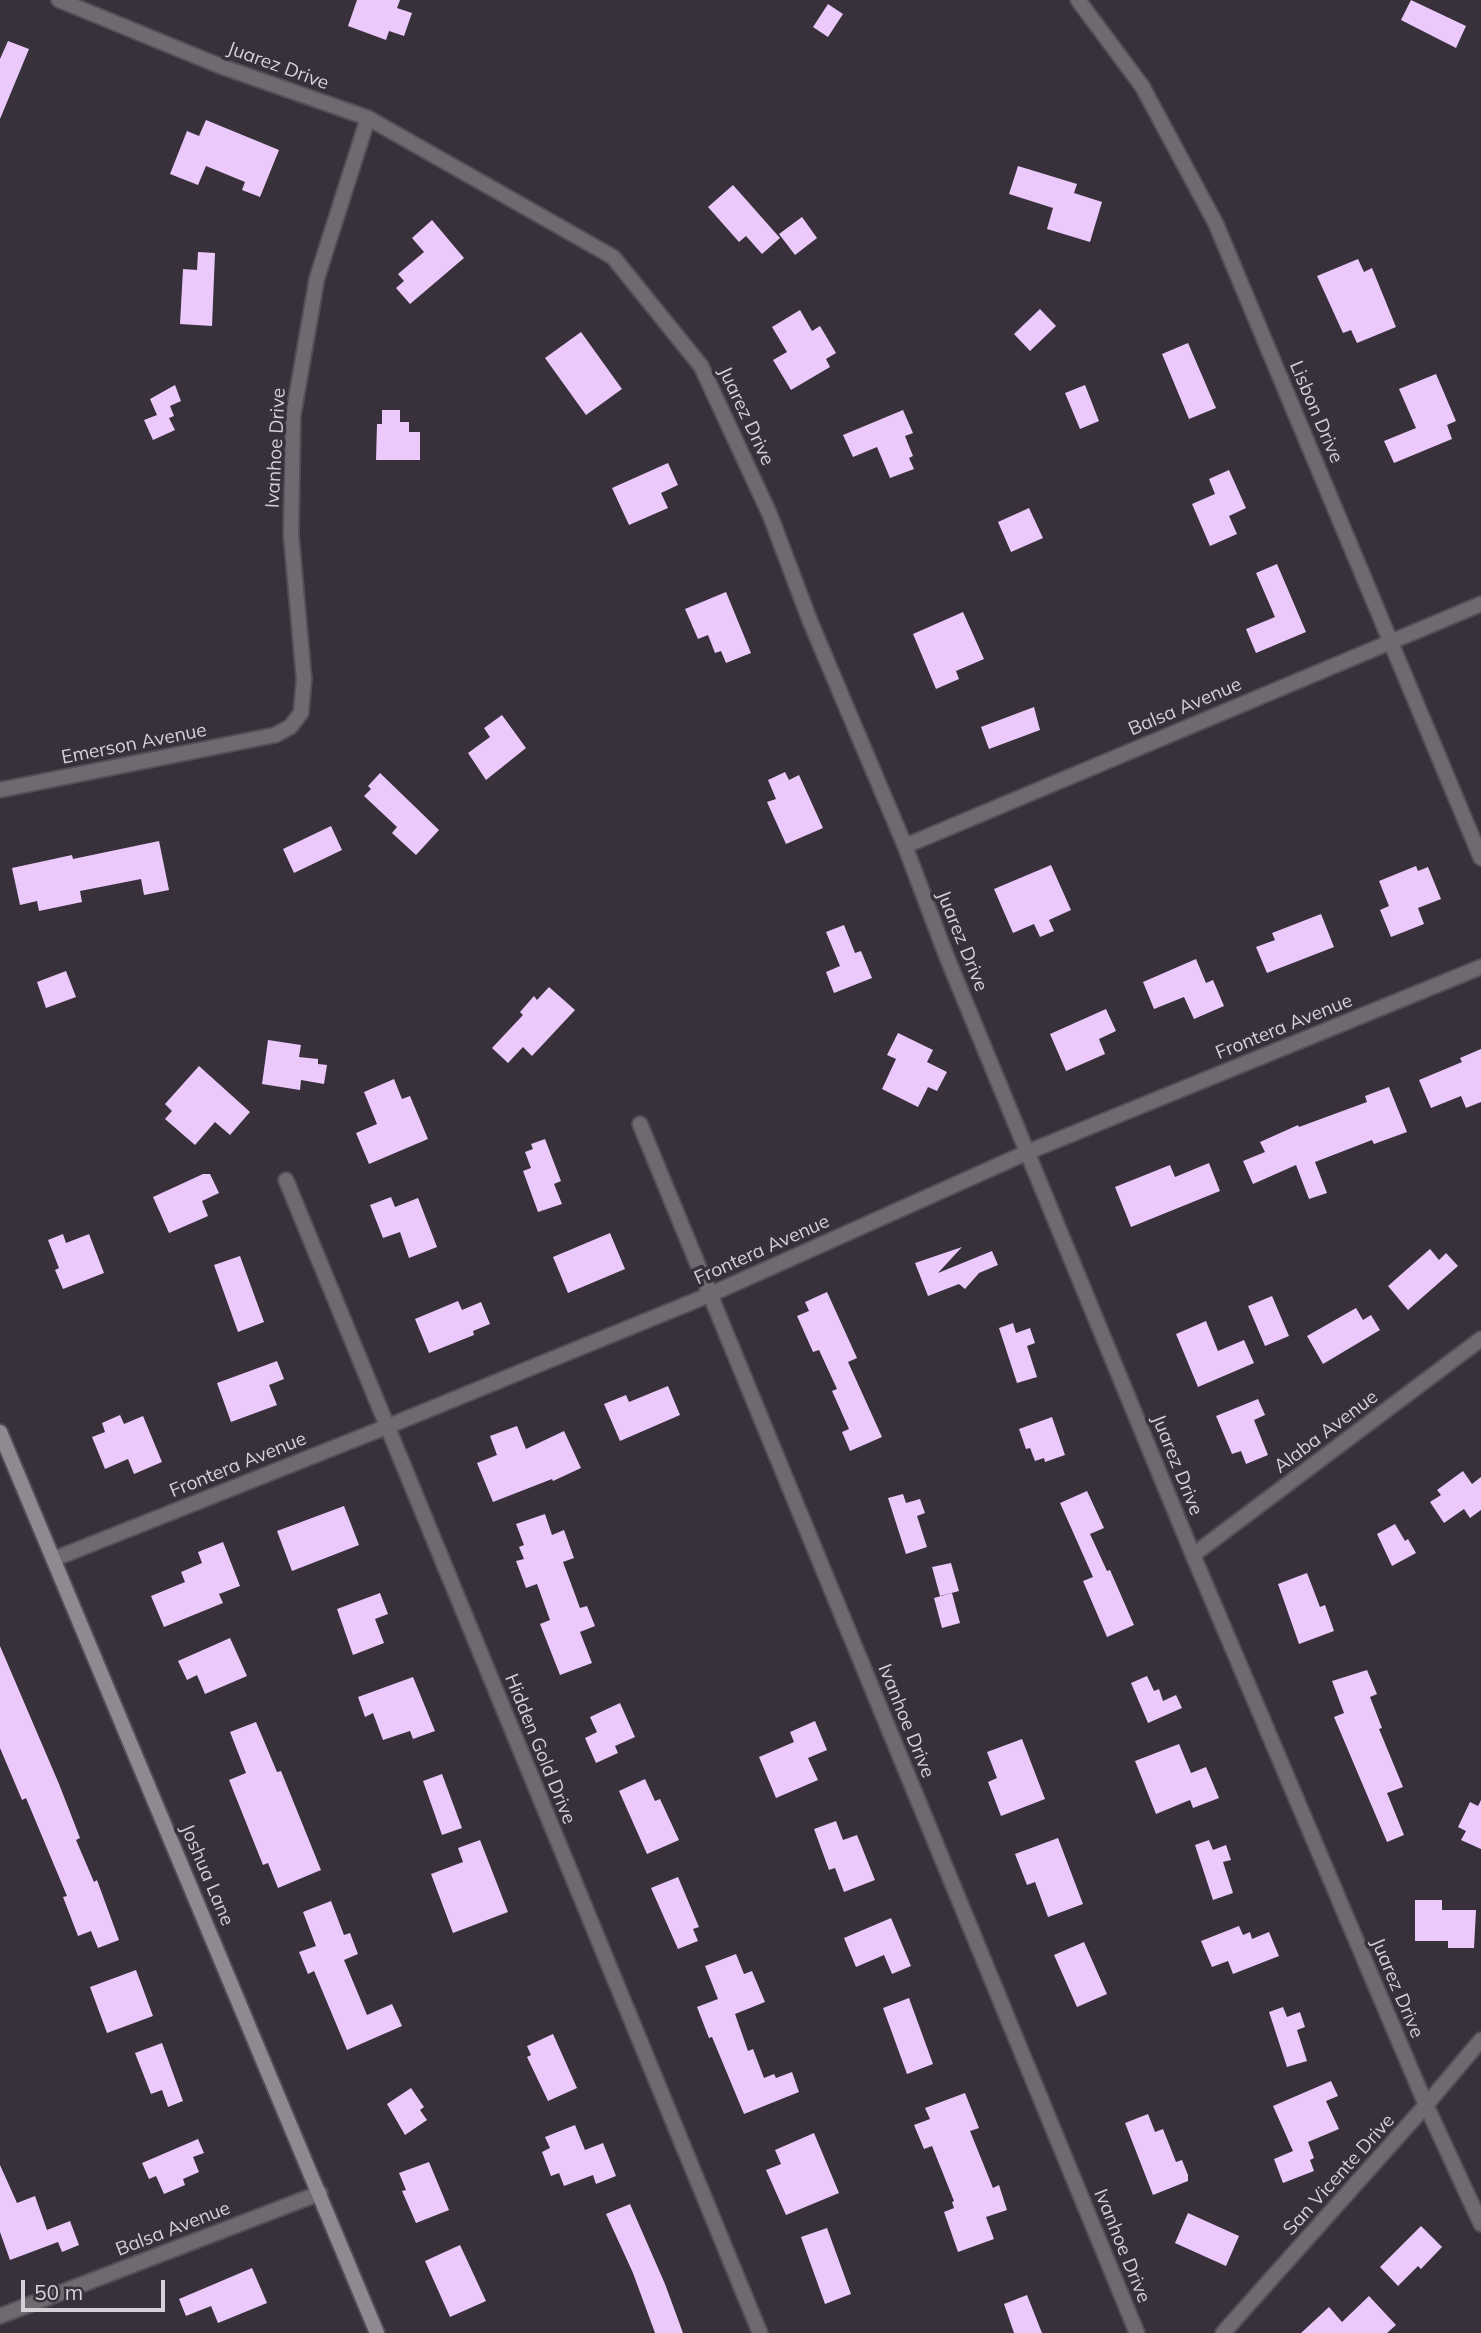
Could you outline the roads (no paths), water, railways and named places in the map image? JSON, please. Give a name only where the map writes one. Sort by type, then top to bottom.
[{"type":"main road","name":"Joshua Lane","points":[[0,1432],[377,2333]]},
{"type":"street","name":"Juarez Drive","points":[[59,0],[220,66],[368,118],[613,257],[701,366],[770,515],[810,621],[905,846],[946,955],[1193,1555],[1426,2105],[1481,2224]]},
{"type":"street","name":"Lisbon Drive","points":[[1078,0],[1142,86],[1216,224],[1481,858]]},
{"type":"street","name":"Ivanhoe Drive","points":[[275,735],[290,727],[301,713],[304,679],[290,534],[293,416],[317,278],[368,118]]},
{"type":"street","name":"Balsa Avenue","points":[[905,846],[1481,604]]},
{"type":"street","name":"Emerson Avenue","points":[[0,790],[275,735]]},
{"type":"street","name":"Frontera Avenue","points":[[54,1559],[386,1427],[709,1294],[1028,1152],[1481,967]]},
{"type":"street","name":"Ivanhoe Drive","points":[[640,1124],[1137,2333]]},
{"type":"street","name":"Hidden Gold Drive","points":[[286,1180],[760,2333]]},
{"type":"street","name":"Alaba Avenue","points":[[1193,1555],[1481,1339]]},
{"type":"street","name":"San Vicente Drive","points":[[1223,2333],[1481,2040]]},
{"type":"street","name":"Balsa Avenue","points":[[0,2316],[320,2193]]}]
